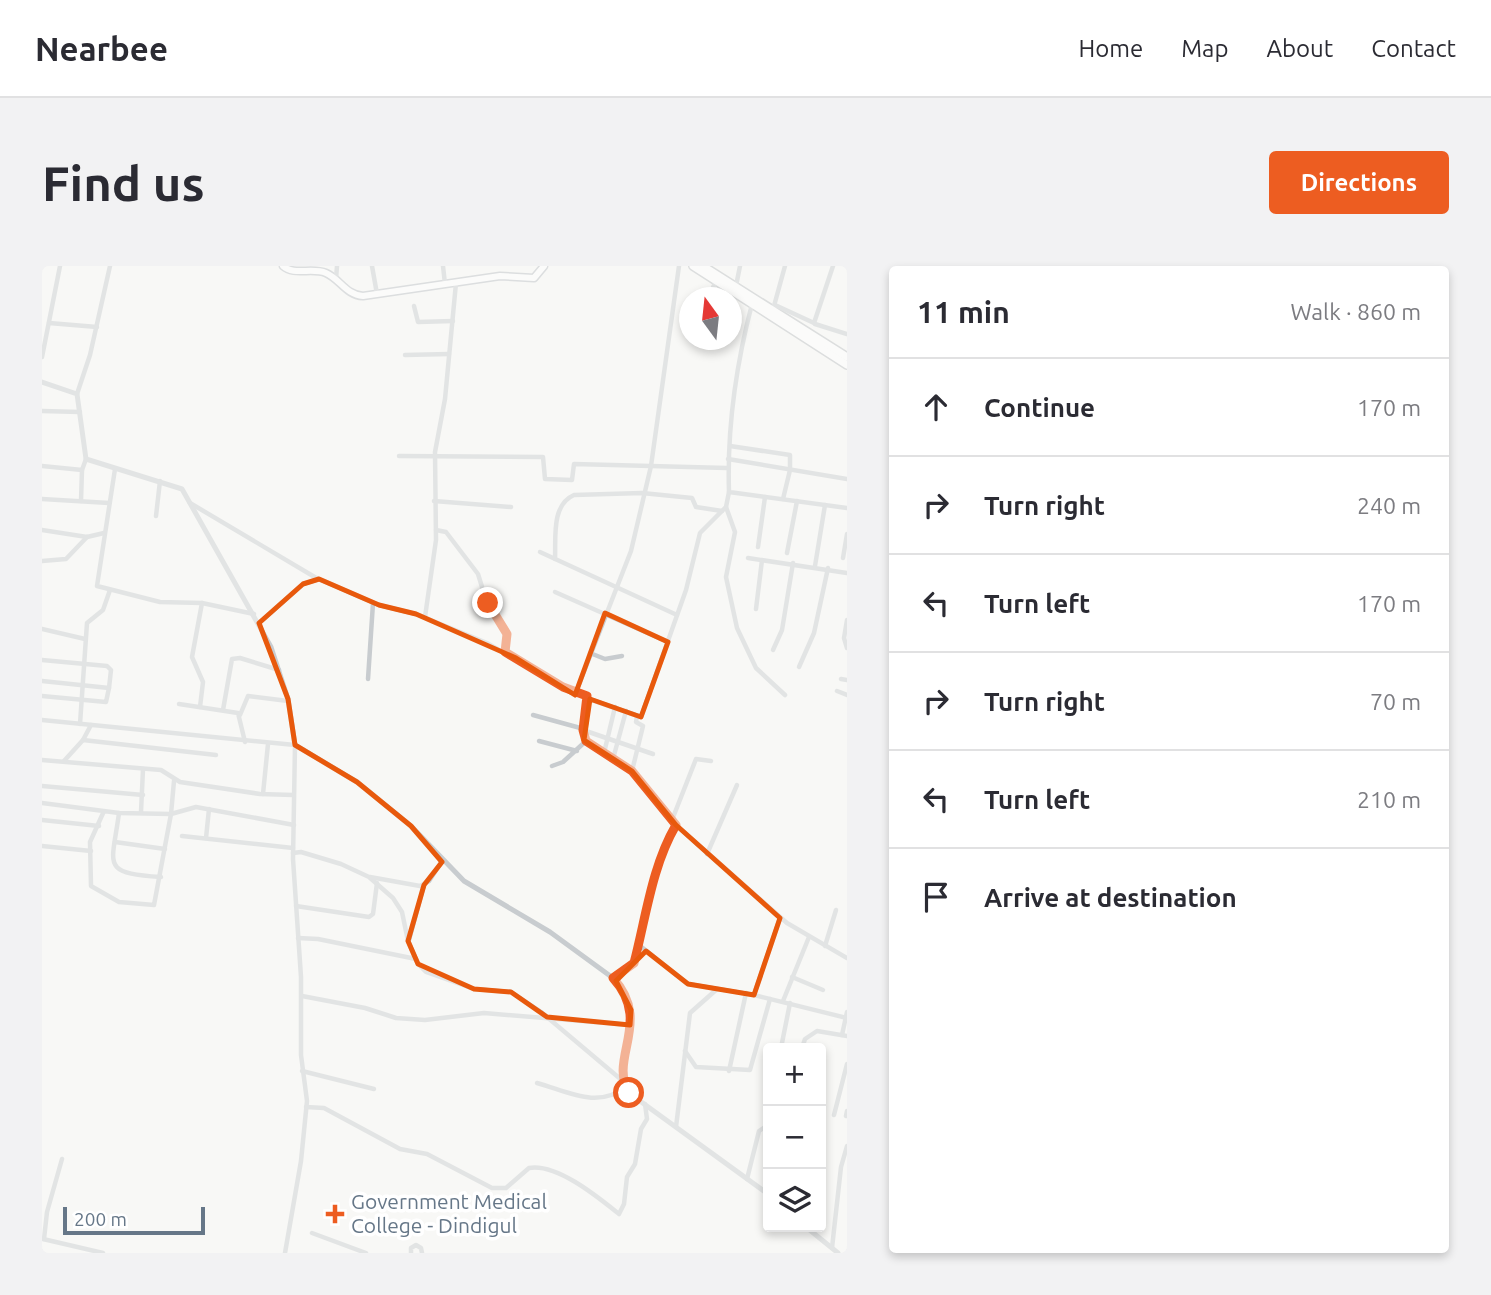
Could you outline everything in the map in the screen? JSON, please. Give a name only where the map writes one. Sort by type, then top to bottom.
[{"type":"highway","points":[[693,266],[752,304],[772,311],[847,357]]},
{"type":"highway","points":[[704,266],[736,287]]},
{"type":"highway","points":[[742,291],[847,365]]},
{"type":"main road","points":[[283,266],[289,270],[319,271],[336,279],[355,296],[499,276],[534,278],[544,266]]},
{"type":"street","points":[[42,357],[60,266]]},
{"type":"street","points":[[81,501],[82,470],[86,459],[77,394],[97,327],[110,266]]},
{"type":"street","points":[[336,279],[337,266]]},
{"type":"street","points":[[372,266],[377,295]]},
{"type":"street","points":[[443,266],[446,284]]},
{"type":"street","points":[[576,692],[631,551],[650,466],[679,266]]},
{"type":"street","points":[[736,287],[740,266]]},
{"type":"street","points":[[785,266],[772,311],[847,334]]},
{"type":"street","points":[[814,323],[834,266]]},
{"type":"street","points":[[713,287],[716,281]]},
{"type":"street","points":[[425,617],[436,530],[435,457],[450,354],[456,283]]},
{"type":"street","points":[[189,503],[319,579],[373,603],[425,617],[505,652],[589,699],[641,717],[677,615],[700,533],[724,509],[729,492],[727,468],[741,347],[752,304]]},
{"type":"street","points":[[414,306],[418,322],[453,321]]},
{"type":"street","points":[[49,323],[97,327]]},
{"type":"street","points":[[405,355],[450,354]]},
{"type":"street","points":[[42,382],[77,394]]},
{"type":"street","points":[[42,411],[81,412]]},
{"type":"street","points":[[730,446],[790,455],[790,470],[783,499]]},
{"type":"street","points":[[399,456],[543,457],[545,479],[572,480],[573,464],[727,468]]},
{"type":"street","points":[[86,459],[182,489],[259,623],[279,670],[288,701],[295,745],[293,851],[302,996],[302,1071],[306,1107],[301,1161],[285,1253]]},
{"type":"street","points":[[728,459],[847,479]]},
{"type":"street","points":[[42,466],[82,470]]},
{"type":"street","points":[[115,468],[96,584],[160,602],[202,603],[254,614]]},
{"type":"street","points":[[156,516],[160,480]]},
{"type":"street","points":[[729,492],[847,508]]},
{"type":"street","points":[[555,559],[558,512],[567,498],[584,493],[642,493],[692,498],[696,507],[724,509]]},
{"type":"street","points":[[758,547],[765,497]]},
{"type":"street","points":[[42,499],[109,503]]},
{"type":"street","points":[[434,501],[512,507]]},
{"type":"street","points":[[787,553],[797,501]]},
{"type":"street","points":[[815,566],[825,505]]},
{"type":"street","points":[[724,509],[735,532],[726,577],[737,628],[756,668],[785,695]]},
{"type":"street","points":[[42,530],[87,537],[104,533]]},
{"type":"street","points":[[436,530],[446,533],[478,574],[488,603],[507,634],[505,652]]},
{"type":"street","points":[[843,558],[847,534]]},
{"type":"street","points":[[42,561],[66,559],[87,537]]},
{"type":"street","points":[[540,552],[677,615]]},
{"type":"street","points":[[748,558],[815,566],[847,573]]},
{"type":"street","points":[[755,609],[762,560]]},
{"type":"street","points":[[773,650],[782,630],[793,563]]},
{"type":"street","points":[[799,667],[814,633],[828,568]]},
{"type":"street","points":[[259,623],[303,584],[319,579]]},
{"type":"street","points":[[80,724],[88,621],[103,610],[110,590]]},
{"type":"street","points":[[555,592],[668,642]]},
{"type":"street","points":[[200,707],[204,682],[192,657],[202,603]]},
{"type":"street","points":[[368,679],[373,603]]},
{"type":"street","points":[[847,620],[844,638],[847,648]]},
{"type":"street","points":[[42,629],[86,639]]},
{"type":"street","points":[[590,653],[605,659],[622,656]]},
{"type":"street","points":[[223,710],[232,659],[240,658],[279,670]]},
{"type":"street","points":[[42,660],[109,667],[106,702],[42,696]]},
{"type":"street","points":[[42,681],[109,688]]},
{"type":"street","points":[[837,691],[847,695]]},
{"type":"street","points":[[244,742],[240,716],[248,696],[288,701]]},
{"type":"street","points":[[589,699],[583,730],[586,741],[632,771],[674,822],[780,918],[847,958]]},
{"type":"street","points":[[179,704],[223,710],[240,716]]},
{"type":"street","points":[[604,753],[615,707]]},
{"type":"street","points":[[613,759],[626,711]]},
{"type":"street","points":[[533,715],[653,754]]},
{"type":"street","points":[[632,771],[643,726],[636,722],[637,716]]},
{"type":"street","points":[[42,720],[295,745],[357,782],[411,826],[464,881],[550,932],[613,978],[625,992],[632,1010],[625,1084],[611,1097],[599,1100],[537,1083]]},
{"type":"street","points":[[64,762],[83,740],[91,725]]},
{"type":"street","points":[[83,740],[216,755]]},
{"type":"street","points":[[539,740],[577,751]]},
{"type":"street","points":[[552,766],[563,762],[586,741]]},
{"type":"street","points":[[263,794],[268,744]]},
{"type":"street","points":[[613,978],[634,963],[656,873],[696,759],[711,761]]},
{"type":"street","points":[[42,760],[165,771],[174,780],[263,794],[293,795]]},
{"type":"street","points":[[141,812],[143,769]]},
{"type":"street","points":[[104,811],[99,826],[91,837],[91,886],[119,902],[154,905],[161,877],[174,780]]},
{"type":"street","points":[[707,854],[737,785]]},
{"type":"street","points":[[42,786],[143,795]]},
{"type":"street","points":[[42,803],[119,813],[171,814],[192,807],[294,825]]},
{"type":"street","points":[[206,838],[209,809]]},
{"type":"street","points":[[119,813],[113,859],[121,872],[161,877]]},
{"type":"street","points":[[42,820],[99,826]]},
{"type":"street","points":[[182,836],[301,852],[341,864],[369,877],[402,912],[408,941],[416,959],[426,972],[474,989],[511,992],[547,1017],[645,1104],[763,1190]]},
{"type":"street","points":[[115,842],[165,849]]},
{"type":"street","points":[[42,846],[91,851]]},
{"type":"street","points":[[408,941],[424,885],[442,861]]},
{"type":"street","points":[[369,877],[424,885]]},
{"type":"street","points":[[296,906],[369,917],[373,914],[377,883]]},
{"type":"street","points":[[825,946],[836,910]]},
{"type":"street","points":[[754,995],[780,918]]},
{"type":"street","points":[[783,1001],[809,937]]},
{"type":"street","points":[[298,938],[318,939],[416,959]]},
{"type":"street","points":[[639,945],[688,984],[746,993],[846,1016],[844,1036],[817,1031],[804,1043]]},
{"type":"street","points":[[792,977],[823,990]]},
{"type":"street","points":[[676,1127],[690,1013],[716,989]]},
{"type":"street","points":[[729,1071],[746,993]]},
{"type":"street","points":[[302,996],[365,1008],[397,1018],[425,1020],[470,1013],[630,1025]]},
{"type":"street","points":[[685,1050],[696,1067],[746,1071],[752,1066],[770,998]]},
{"type":"street","points":[[782,1043],[790,1003]]},
{"type":"street","points":[[834,1115],[847,1064]]},
{"type":"street","points":[[302,1071],[374,1088]]},
{"type":"street","points":[[306,1107],[324,1108],[400,1149],[427,1154],[492,1188],[506,1188],[529,1168],[554,1173],[594,1194],[619,1214],[624,1205],[627,1177],[635,1164],[641,1129],[648,1119],[645,1104]]},
{"type":"street","points":[[747,1179],[758,1131],[763,1128]]},
{"type":"street","points":[[832,1248],[841,1167],[847,1146]]},
{"type":"street","points":[[62,1159],[47,1212],[43,1239],[103,1253]]},
{"type":"street","points":[[812,1232],[838,1253]]},
{"type":"street","points":[[312,1233],[366,1253]]},
{"type":"street","points":[[411,1253],[411,1248],[416,1245],[421,1248],[422,1253]]},
{"type":"highlighted area","points":[[319,579],[379,605],[416,614],[516,658],[575,695],[605,613],[668,642],[641,717],[590,699],[584,740],[632,771],[676,825],[780,918],[754,995],[688,984],[646,951],[616,981],[631,1010],[630,1025],[547,1017],[511,992],[474,989],[418,964],[408,941],[424,885],[442,862],[411,826],[357,782],[295,745],[288,699],[259,623],[303,584]]},
{"type":"place","name":"Government Medical College - Dindigul","points":[[335,1214]]},
{"type":"route","points":[[488,603],[507,634],[505,652],[563,687],[587,696],[589,699],[583,730],[586,741],[632,771],[676,825],[667,840],[656,873],[634,963],[627,971],[613,978],[625,992],[632,1010],[624,1071],[625,1085],[629,1093]]}]
